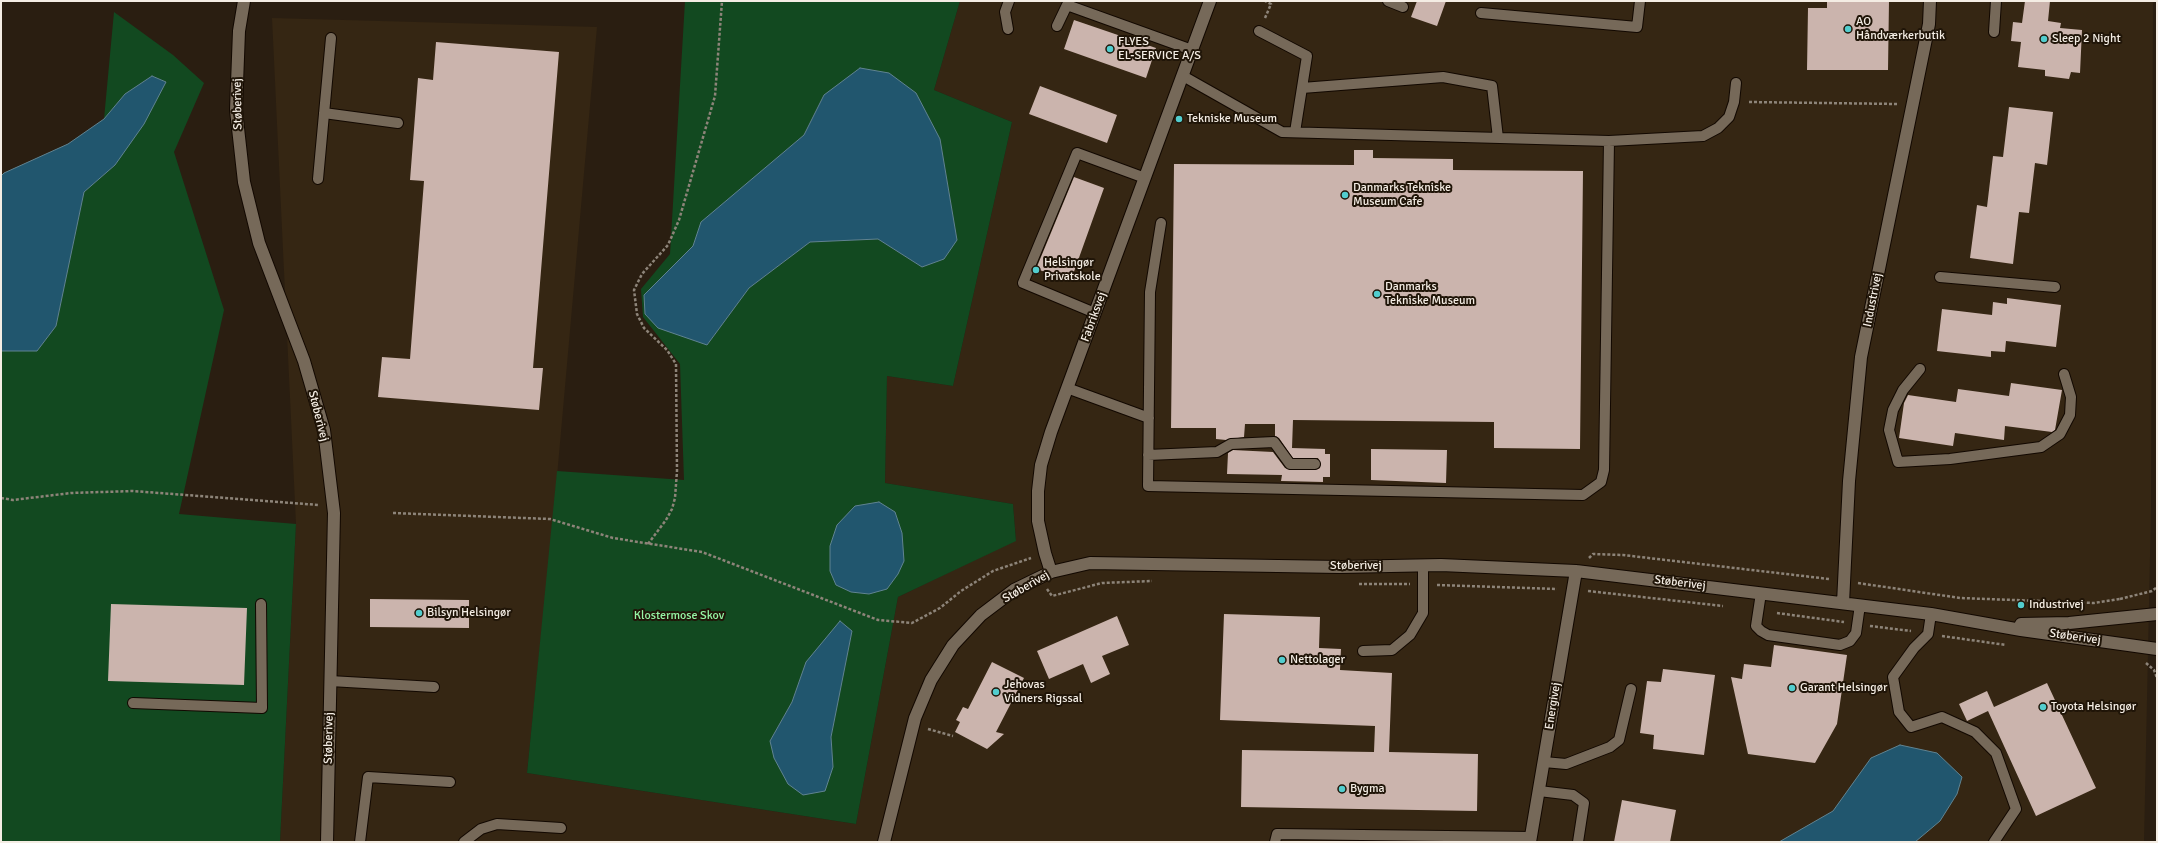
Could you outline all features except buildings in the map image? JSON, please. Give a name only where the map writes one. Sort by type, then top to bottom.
[{"type":"street","name":"Støberivej","points":[[244,1],[239,31],[236,110],[244,182],[259,243],[304,361],[324,430],[333,504],[327,842]]},
{"type":"street","name":"Fabriksvej","points":[[1051,572],[1038,521],[1038,491],[1041,465],[1067,388],[1210,1]]},
{"type":"street","name":"Industrivej","points":[[1843,603],[1849,481],[1861,357],[1929,24],[1930,1]]},
{"type":"street","name":"Støberivej","points":[[884,842],[913,724],[931,680],[953,645],[981,615],[1014,590],[1051,572],[1090,564],[1340,567],[1422,566],[1576,571],[1931,614],[2021,630],[2157,649]]},
{"type":"street","name":"Energivej","points":[[1531,840],[1576,571]]},
{"type":"street","name":"Støberivej","points":[[1993,624],[2069,623],[2157,614]]},
{"type":"lane","points":[[1008,29],[1005,12],[1009,1]]},
{"type":"lane","points":[[1388,1],[1403,7]]},
{"type":"lane","points":[[1481,13],[1637,26],[1640,1]]},
{"type":"lane","points":[[1994,32],[1996,1]]},
{"type":"lane","points":[[1057,26],[1067,5],[1192,50]]},
{"type":"lane","points":[[1259,31],[1307,56],[1295,132]]},
{"type":"lane","points":[[318,180],[331,38]]},
{"type":"lane","points":[[1183,76],[1282,132],[1610,141],[1703,136],[1718,128],[1729,117],[1734,102],[1736,83]]},
{"type":"lane","points":[[1302,88],[1443,77],[1492,86],[1498,138]]},
{"type":"lane","points":[[324,113],[398,123]]},
{"type":"lane","points":[[1161,223],[1150,292],[1148,486],[1582,495],[1595,488],[1601,482],[1604,470],[1610,141]]},
{"type":"lane","points":[[1095,313],[1023,283],[1077,153],[1145,178]]},
{"type":"lane","points":[[1940,277],[2055,287]]},
{"type":"lane","points":[[1920,369],[1903,390],[1893,410],[1889,430],[1898,462],[1950,459],[2041,447],[2060,434],[2070,415],[2070,397],[2064,374]]},
{"type":"lane","points":[[1067,388],[1149,418]]},
{"type":"lane","points":[[1148,455],[1217,452],[1232,444],[1274,442],[1290,464],[1315,464]]},
{"type":"lane","points":[[1363,651],[1392,650],[1410,635],[1423,613],[1422,566]]},
{"type":"lane","points":[[1761,593],[1756,626],[1760,631],[1768,634],[1840,645],[1850,641],[1856,633],[1860,605]]},
{"type":"lane","points":[[133,703],[262,708],[261,604]]},
{"type":"lane","points":[[1931,614],[1928,634],[1914,648],[1893,677],[1899,712],[1911,727],[1942,717],[1975,732],[1996,753],[2016,809],[1994,842]]},
{"type":"lane","points":[[330,681],[434,687]]},
{"type":"lane","points":[[1544,762],[1566,764],[1610,747],[1619,740],[1631,689]]},
{"type":"lane","points":[[360,842],[368,777],[450,782]]},
{"type":"lane","points":[[1539,791],[1573,795],[1584,803],[1578,842]]},
{"type":"lane","points":[[464,842],[481,829],[497,824],[561,828]]},
{"type":"lane","points":[[1275,842],[1277,834],[1356,838],[1531,840]]},
{"type":"path","points":[[648,544],[666,520],[672,509],[675,498],[677,471],[676,364],[667,350],[644,328],[637,314],[634,290],[642,274],[668,245],[679,220],[715,96],[722,1]]},
{"type":"path","points":[[1259,31],[1271,4],[1265,1]]},
{"type":"path","points":[[1734,102],[1912,105]]},
{"type":"path","points":[[1,498],[13,500],[71,493],[133,491],[305,505],[333,504]]},
{"type":"path","points":[[393,513],[550,519],[613,538],[702,552],[878,620],[912,623],[940,608],[962,591],[993,571],[1045,553]]},
{"type":"path","points":[[913,724],[953,736]]},
{"type":"shaded area","points":[[960,1],[2153,1],[2151,509],[2144,842],[280,842],[296,524],[272,18],[597,27],[552,533],[527,773],[856,824],[898,597],[1016,540],[1013,504],[885,483],[887,376],[953,386],[1012,122],[934,90]]},
{"type":"green space","name":"Klostermose Skov","points":[[685,1],[960,1],[934,90],[1012,122],[953,386],[887,376],[885,483],[1013,504],[1016,541],[898,597],[856,824],[527,773],[557,471],[684,480],[680,364],[643,317],[641,289],[670,254]],"holes":[[[824,95],[940,139],[957,239],[944,259],[922,267],[878,239],[810,242],[749,288],[707,345],[644,295],[693,246],[702,222],[804,135]],[[852,631],[831,737],[833,767],[770,741],[792,702],[806,662]]]},
{"type":"green space","points":[[114,12],[173,55],[204,83],[174,152],[224,310],[179,514],[296,524],[280,842],[1,842],[1,351],[37,351],[56,326],[84,192],[115,165],[166,82],[152,76],[125,94],[104,119]]},
{"type":"water","points":[[860,68],[889,73],[916,93],[940,139],[957,240],[944,259],[922,267],[878,239],[810,242],[749,288],[707,345],[658,328],[645,314],[644,295],[693,246],[701,222],[804,135],[824,95]]},
{"type":"water","points":[[152,76],[166,82],[144,124],[115,165],[84,192],[56,326],[37,351],[1,351],[1,176],[4,173],[68,144],[104,119],[125,94]]},
{"type":"water","points":[[879,502],[895,512],[902,533],[904,561],[898,574],[887,589],[869,594],[851,592],[836,585],[830,571],[830,546],[837,525],[855,506]]},
{"type":"water","points":[[840,621],[852,631],[831,737],[833,767],[825,791],[803,795],[788,784],[774,758],[770,741],[792,702],[806,662]]},
{"type":"water","points":[[1900,745],[1937,753],[1962,777],[1957,794],[1940,821],[1915,842],[1779,842],[1833,811],[1871,758]]},
{"type":"place","name":"AO Håndværkerbutik","points":[[1848,29]]},
{"type":"place","name":"Sleep 2 Night","points":[[2044,39]]},
{"type":"place","name":"FLYES EL-SERVICE A/S","points":[[1110,49]]},
{"type":"place","name":"Tekniske Museum","points":[[1179,119]]},
{"type":"place","name":"Danmarks Tekniske Museum Cafe","points":[[1345,195]]},
{"type":"place","name":"Helsingør Privatskole","points":[[1036,270]]},
{"type":"place","name":"Danmarks Tekniske Museum","points":[[1377,294]]},
{"type":"place","name":"Industrivej","points":[[2021,605]]},
{"type":"place","name":"Bilsyn Helsingør","points":[[419,613]]},
{"type":"place","name":"Nettolager","points":[[1282,660]]},
{"type":"place","name":"Garant Helsingør","points":[[1792,688]]},
{"type":"place","name":"Jehovas Vidners Rigssal","points":[[996,692]]},
{"type":"place","name":"Toyota Helsingør","points":[[2043,707]]},
{"type":"place","name":"Bygma","points":[[1342,789]]}]
